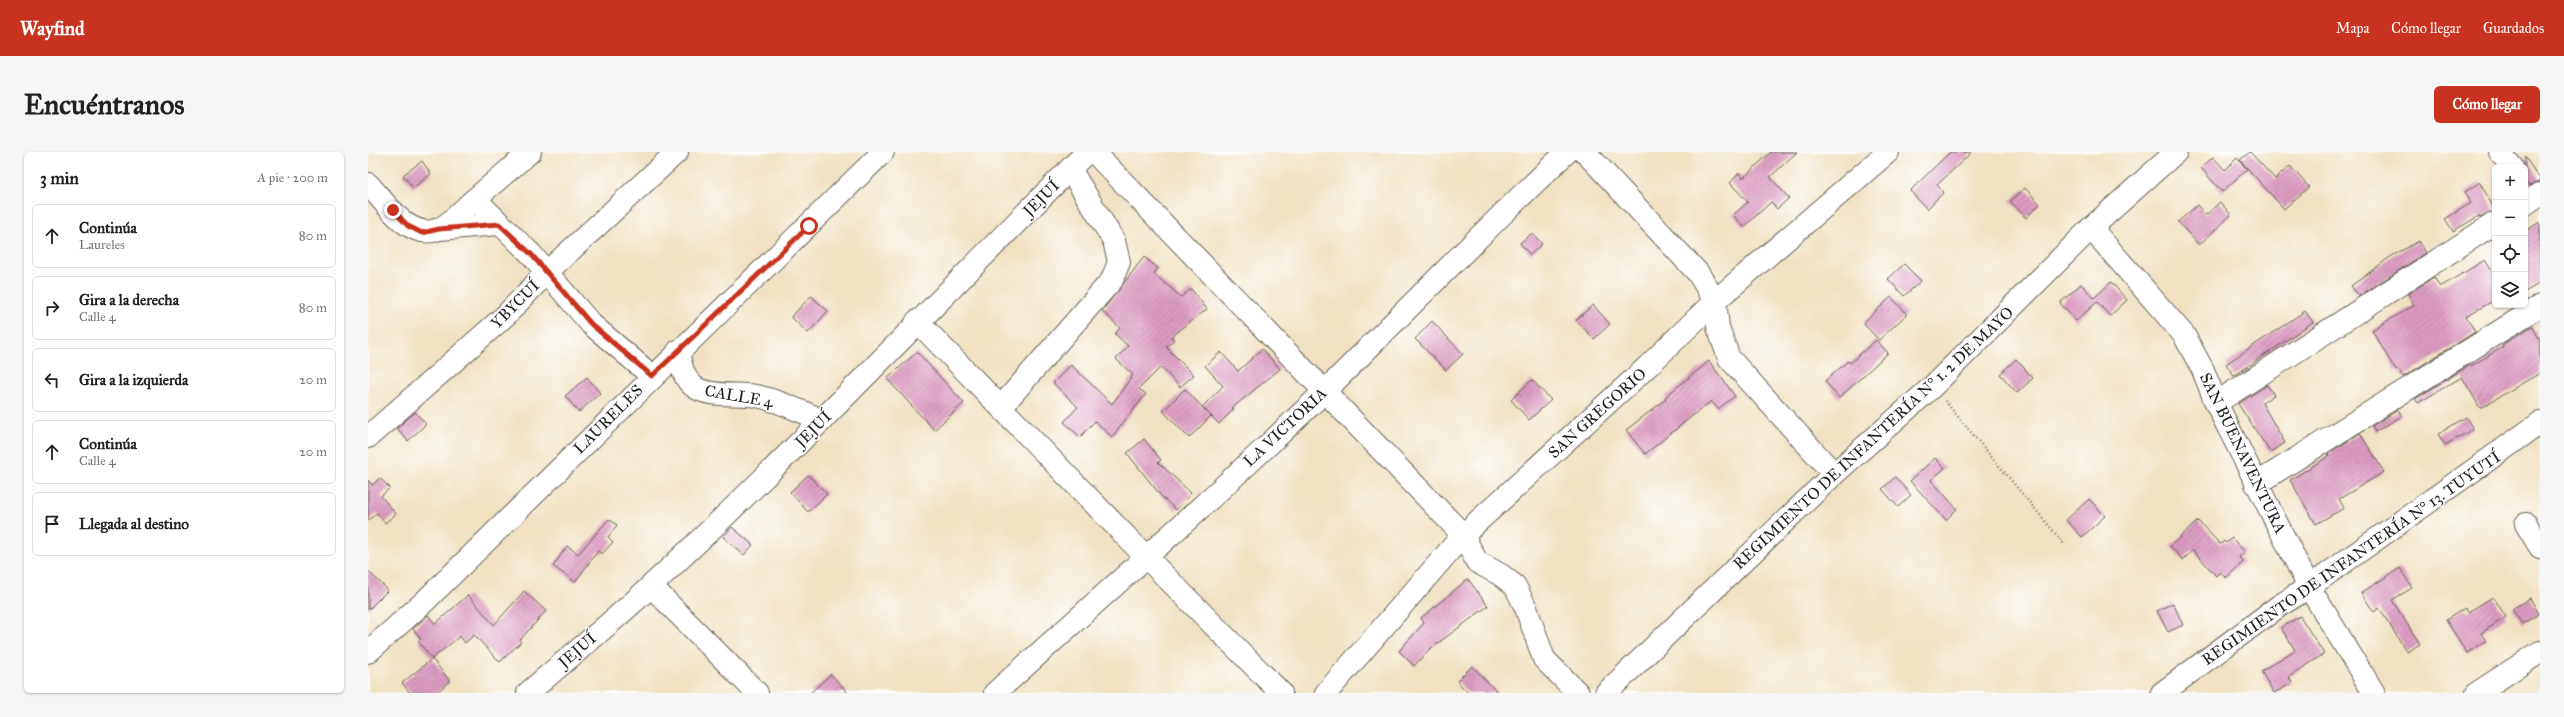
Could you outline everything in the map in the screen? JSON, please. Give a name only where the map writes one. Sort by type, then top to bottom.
[{"type":"street","points":[[439,229],[530,152]]},
{"type":"street","name":"YBYCUÍ","points":[[368,437],[506,315],[547,272],[677,152]]},
{"type":"street","name":"LAURELES","points":[[368,652],[424,602],[652,376],[883,152]]},
{"type":"street","name":"JEJUÍ","points":[[528,693],[651,586],[822,420],[917,321],[1087,152]]},
{"type":"street","points":[[1094,152],[1325,390],[1462,535],[1477,562],[1502,575],[1515,586],[1526,608],[1544,659],[1578,693]]},
{"type":"street","name":"LA VICTORIA","points":[[995,693],[1146,557],[1325,390],[1494,221],[1567,152]]},
{"type":"street","points":[[1585,152],[1698,273],[1715,301],[1718,327],[1729,358],[1834,474]]},
{"type":"street","name":"SAN GREGORIO","points":[[1326,693],[1462,535],[1648,366],[1715,301],[1888,152]]},
{"type":"street","name":"REGIMIENTO DE INFANTERÍA N° 1. 2 DE MAYO","points":[[1606,693],[1834,474],[1933,386],[2091,228],[2176,152]]},
{"type":"street","points":[[2500,152],[2510,164]]},
{"type":"street","points":[[1000,407],[1112,280],[1119,262],[1114,242],[1070,169]]},
{"type":"street","points":[[368,184],[408,226],[422,233],[439,229],[499,224]]},
{"type":"street","points":[[475,199],[547,272],[591,324],[652,376]]},
{"type":"street","points":[[2216,403],[2492,225]]},
{"type":"street","name":"SAN BUENAVENTURA","points":[[2091,228],[2184,335],[2203,370],[2216,403],[2309,588],[2374,693]]},
{"type":"street","points":[[2256,484],[2540,306]]},
{"type":"street","points":[[917,321],[1146,557],[1281,693]]},
{"type":"street","name":"CALLE 4","points":[[678,351],[683,374],[695,388],[710,394],[729,393],[758,397],[822,420]]},
{"type":"street","name":"REGIMIENTO DE INFANTERÍA N° 13. TUYUTÍ","points":[[2162,693],[2279,606],[2309,588],[2540,423]]},
{"type":"street","points":[[2526,524],[2540,547]]},
{"type":"street","points":[[651,586],[757,693]]},
{"type":"street","points":[[2476,693],[2540,652]]},
{"type":"path","points":[[1933,386],[2065,545]]},
{"type":"building","points":[[1771,152],[1797,152],[1770,177],[1789,198],[1777,209],[1771,202],[1744,227],[1733,215],[1748,202],[1730,183],[1739,173],[1743,178]]},
{"type":"building","points":[[1950,152],[1972,152],[1937,185],[1944,192],[1927,209],[1910,191]]},
{"type":"building","points":[[2250,152],[2275,179],[2290,166],[2309,187],[2284,209],[2240,160]]},
{"type":"building","points":[[2213,157],[2225,170],[2237,158],[2247,169],[2222,192],[2201,168]]},
{"type":"building","points":[[2525,157],[2540,179],[2540,182],[2529,186],[2528,164],[2525,164]]},
{"type":"building","points":[[422,161],[431,174],[413,188],[403,175]]},
{"type":"building","points":[[2480,182],[2492,205],[2492,212],[2480,218],[2479,216],[2453,231],[2445,219],[2471,203],[2465,192]]},
{"type":"building","points":[[2025,188],[2040,204],[2026,218],[2010,201]]},
{"type":"building","points":[[2220,202],[2231,215],[2199,245],[2178,222],[2197,205],[2206,215]]},
{"type":"building","points":[[2540,222],[2540,283],[2528,290],[2528,236],[2528,229]]},
{"type":"building","points":[[1532,233],[1542,244],[1530,255],[1520,243]]},
{"type":"building","points":[[2419,241],[2426,253],[2359,296],[2351,286],[2390,257]]},
{"type":"building","points":[[1144,257],[1158,268],[1154,274],[1181,297],[1191,289],[1207,309],[1171,337],[1174,340],[1166,347],[1194,375],[1180,387],[1161,367],[1139,389],[1146,394],[1112,437],[1095,421],[1080,437],[1064,422],[1078,407],[1053,383],[1071,365],[1112,404],[1133,375],[1116,359],[1128,346],[1115,334],[1120,328],[1102,311]]},
{"type":"building","points":[[2485,260],[2492,271],[2492,302],[2466,316],[2475,332],[2403,377],[2398,369],[2396,371],[2372,330],[2414,305],[2408,294],[2434,277],[2440,287]]},
{"type":"building","points":[[1904,264],[1921,281],[1904,296],[1888,279]]},
{"type":"building","points":[[2111,282],[2127,300],[2110,316],[2097,302],[2076,321],[2060,303],[2081,284],[2094,298]]},
{"type":"building","points":[[811,296],[828,311],[808,333],[791,317]]},
{"type":"building","points":[[1891,297],[1907,314],[1879,340],[1863,323]]},
{"type":"building","points":[[1593,305],[1610,324],[1594,339],[1576,320]]},
{"type":"building","points":[[2305,311],[2313,322],[2234,376],[2226,364]]},
{"type":"building","points":[[1432,321],[1463,354],[1446,370],[1415,339]]},
{"type":"building","points":[[2532,326],[2540,340],[2540,373],[2480,408],[2462,377],[2418,403],[2415,399],[2470,365],[2471,366],[2503,347],[2502,345]]},
{"type":"building","points":[[1876,340],[1888,353],[1839,398],[1825,381],[1848,361],[1850,363]]},
{"type":"building","points":[[1262,349],[1280,369],[1232,408],[1234,409],[1219,424],[1202,407],[1223,386],[1205,366],[1221,352],[1238,371]]},
{"type":"building","points":[[917,352],[964,403],[934,430],[887,379]]},
{"type":"building","points":[[2016,359],[2033,378],[2017,393],[2000,374]]},
{"type":"building","points":[[1709,361],[1735,396],[1718,409],[1711,401],[1645,454],[1626,430],[1666,399],[1665,397]]},
{"type":"building","points":[[587,377],[600,393],[579,412],[565,396]]},
{"type":"building","points":[[1532,380],[1551,400],[1529,420],[1511,400]]},
{"type":"building","points":[[2267,385],[2274,395],[2262,403],[2285,443],[2270,452],[2238,404]]},
{"type":"building","points":[[1185,389],[1211,416],[1189,438],[1163,411]]},
{"type":"building","points":[[2398,410],[2402,416],[2375,432],[2372,426]]},
{"type":"building","points":[[415,412],[426,424],[408,441],[397,428]]},
{"type":"building","points":[[2466,417],[2473,429],[2445,445],[2438,434]]},
{"type":"building","points":[[2360,433],[2384,472],[2339,499],[2344,508],[2316,524],[2290,480],[2329,456],[2328,454]]},
{"type":"building","points":[[1144,439],[1161,460],[1158,462],[1191,493],[1176,510],[1161,496],[1127,453]]},
{"type":"building","points":[[1935,458],[1945,468],[1931,480],[1957,509],[1946,520],[1910,481]]},
{"type":"building","points":[[808,475],[827,494],[808,512],[790,492]]},
{"type":"building","points":[[1895,477],[1911,495],[1898,507],[1882,489]]},
{"type":"building","points":[[380,478],[390,488],[381,496],[396,514],[385,523],[377,513],[368,521],[368,480],[372,485]]},
{"type":"building","points":[[2089,499],[2105,516],[2082,537],[2066,520]]},
{"type":"building","points":[[609,519],[617,525],[608,537],[613,542],[602,554],[598,551],[575,582],[553,566],[567,546],[578,554]]},
{"type":"building","points":[[2198,521],[2220,544],[2224,541],[2226,543],[2232,538],[2245,552],[2239,557],[2243,562],[2226,578],[2220,572],[2216,576],[2193,550],[2183,560],[2170,546]]},
{"type":"building","points":[[732,527],[753,545],[744,555],[723,537]]},
{"type":"building","points":[[2400,568],[2412,588],[2392,600],[2420,644],[2407,652],[2379,608],[2374,612],[2361,593]]},
{"type":"building","points":[[368,571],[388,590],[368,610]]},
{"type":"building","points":[[1468,579],[1488,606],[1430,649],[1414,666],[1399,651],[1424,623],[1421,618]]},
{"type":"building","points":[[524,591],[546,611],[519,641],[521,642],[500,662],[474,635],[465,643],[460,636],[432,659],[418,641],[421,639],[413,629],[428,615],[435,624],[468,595],[494,625]]},
{"type":"building","points":[[2493,597],[2506,617],[2481,633],[2486,641],[2467,653],[2446,620],[2465,608],[2468,612]]},
{"type":"building","points":[[2530,598],[2539,614],[2522,624],[2512,609]]},
{"type":"building","points":[[2173,603],[2183,625],[2168,632],[2157,611]]},
{"type":"building","points":[[2300,616],[2324,654],[2289,677],[2292,683],[2274,693],[2261,671],[2295,650],[2281,628]]},
{"type":"building","points":[[432,659],[450,681],[436,693],[410,693],[402,683]]},
{"type":"building","points":[[1472,666],[1498,693],[1468,693],[1457,681]]},
{"type":"building","points":[[831,674],[848,693],[810,693]]},
{"type":"route","points":[[393,210],[408,226],[422,233],[439,229],[499,224],[531,254],[591,324],[652,376],[809,226]]}]
